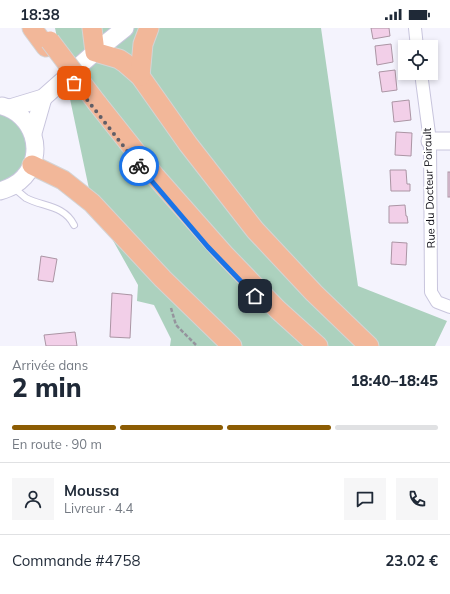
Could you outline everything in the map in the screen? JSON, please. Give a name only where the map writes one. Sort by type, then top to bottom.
[{"type":"main road","points":[[32,28],[45,39],[155,186],[208,247],[264,305],[309,346]]},
{"type":"main road","points":[[92,28],[95,52],[119,59],[140,76],[188,144],[255,230],[314,293],[369,346]]},
{"type":"main road","points":[[140,76],[142,44],[149,28]]},
{"type":"main road","points":[[95,105],[224,254],[277,309],[318,346]]},
{"type":"main road","points":[[32,165],[63,180],[92,203],[163,279],[232,346]]},
{"type":"street","points":[[5,106],[43,98],[95,52],[125,28]]},
{"type":"street","points":[[415,28],[416,40]]},
{"type":"street","name":"Rue du Docteur Poirault","points":[[422,80],[430,141],[431,292],[437,302],[450,307]]},
{"type":"street","points":[[33,133],[43,98]]},
{"type":"street","points":[[5,106],[19,114],[27,123],[33,133],[35,144],[35,154],[32,165],[24,177],[6,189]]},
{"type":"street","points":[[430,141],[450,141]]},
{"type":"lane","points":[[6,189],[26,198],[58,209],[70,218],[74,225]]},
{"type":"green space","points":[[55,28],[321,28],[358,286],[447,321],[435,346],[170,346],[171,339],[154,305],[137,301],[138,285],[92,203]]},
{"type":"green space","points":[[0,110],[7,113],[30,141],[24,169],[0,186]]},
{"type":"building","points":[[371,28],[389,28],[390,36],[373,39]]},
{"type":"building","points":[[391,44],[393,62],[377,65],[375,46]]},
{"type":"building","points":[[395,70],[397,90],[382,92],[379,72]]},
{"type":"building","points":[[409,100],[411,120],[394,122],[392,102]]},
{"type":"building","points":[[396,132],[412,133],[411,156],[395,155]]},
{"type":"building","points":[[390,170],[406,170],[407,184],[410,184],[410,191],[391,191]]},
{"type":"building","points":[[448,172],[450,172],[450,197],[448,197]]},
{"type":"building","points":[[405,205],[408,223],[389,223],[389,206]]},
{"type":"building","points":[[392,242],[407,243],[406,265],[391,264]]},
{"type":"building","points":[[41,256],[57,259],[53,282],[38,280]]},
{"type":"building","points":[[112,293],[132,295],[130,338],[110,337]]},
{"type":"building","points":[[75,332],[77,346],[46,346],[44,335]]},
{"type":"way so far","points":[[74,83],[139,166]]},
{"type":"route","points":[[139,166],[208,247],[255,296]]}]
